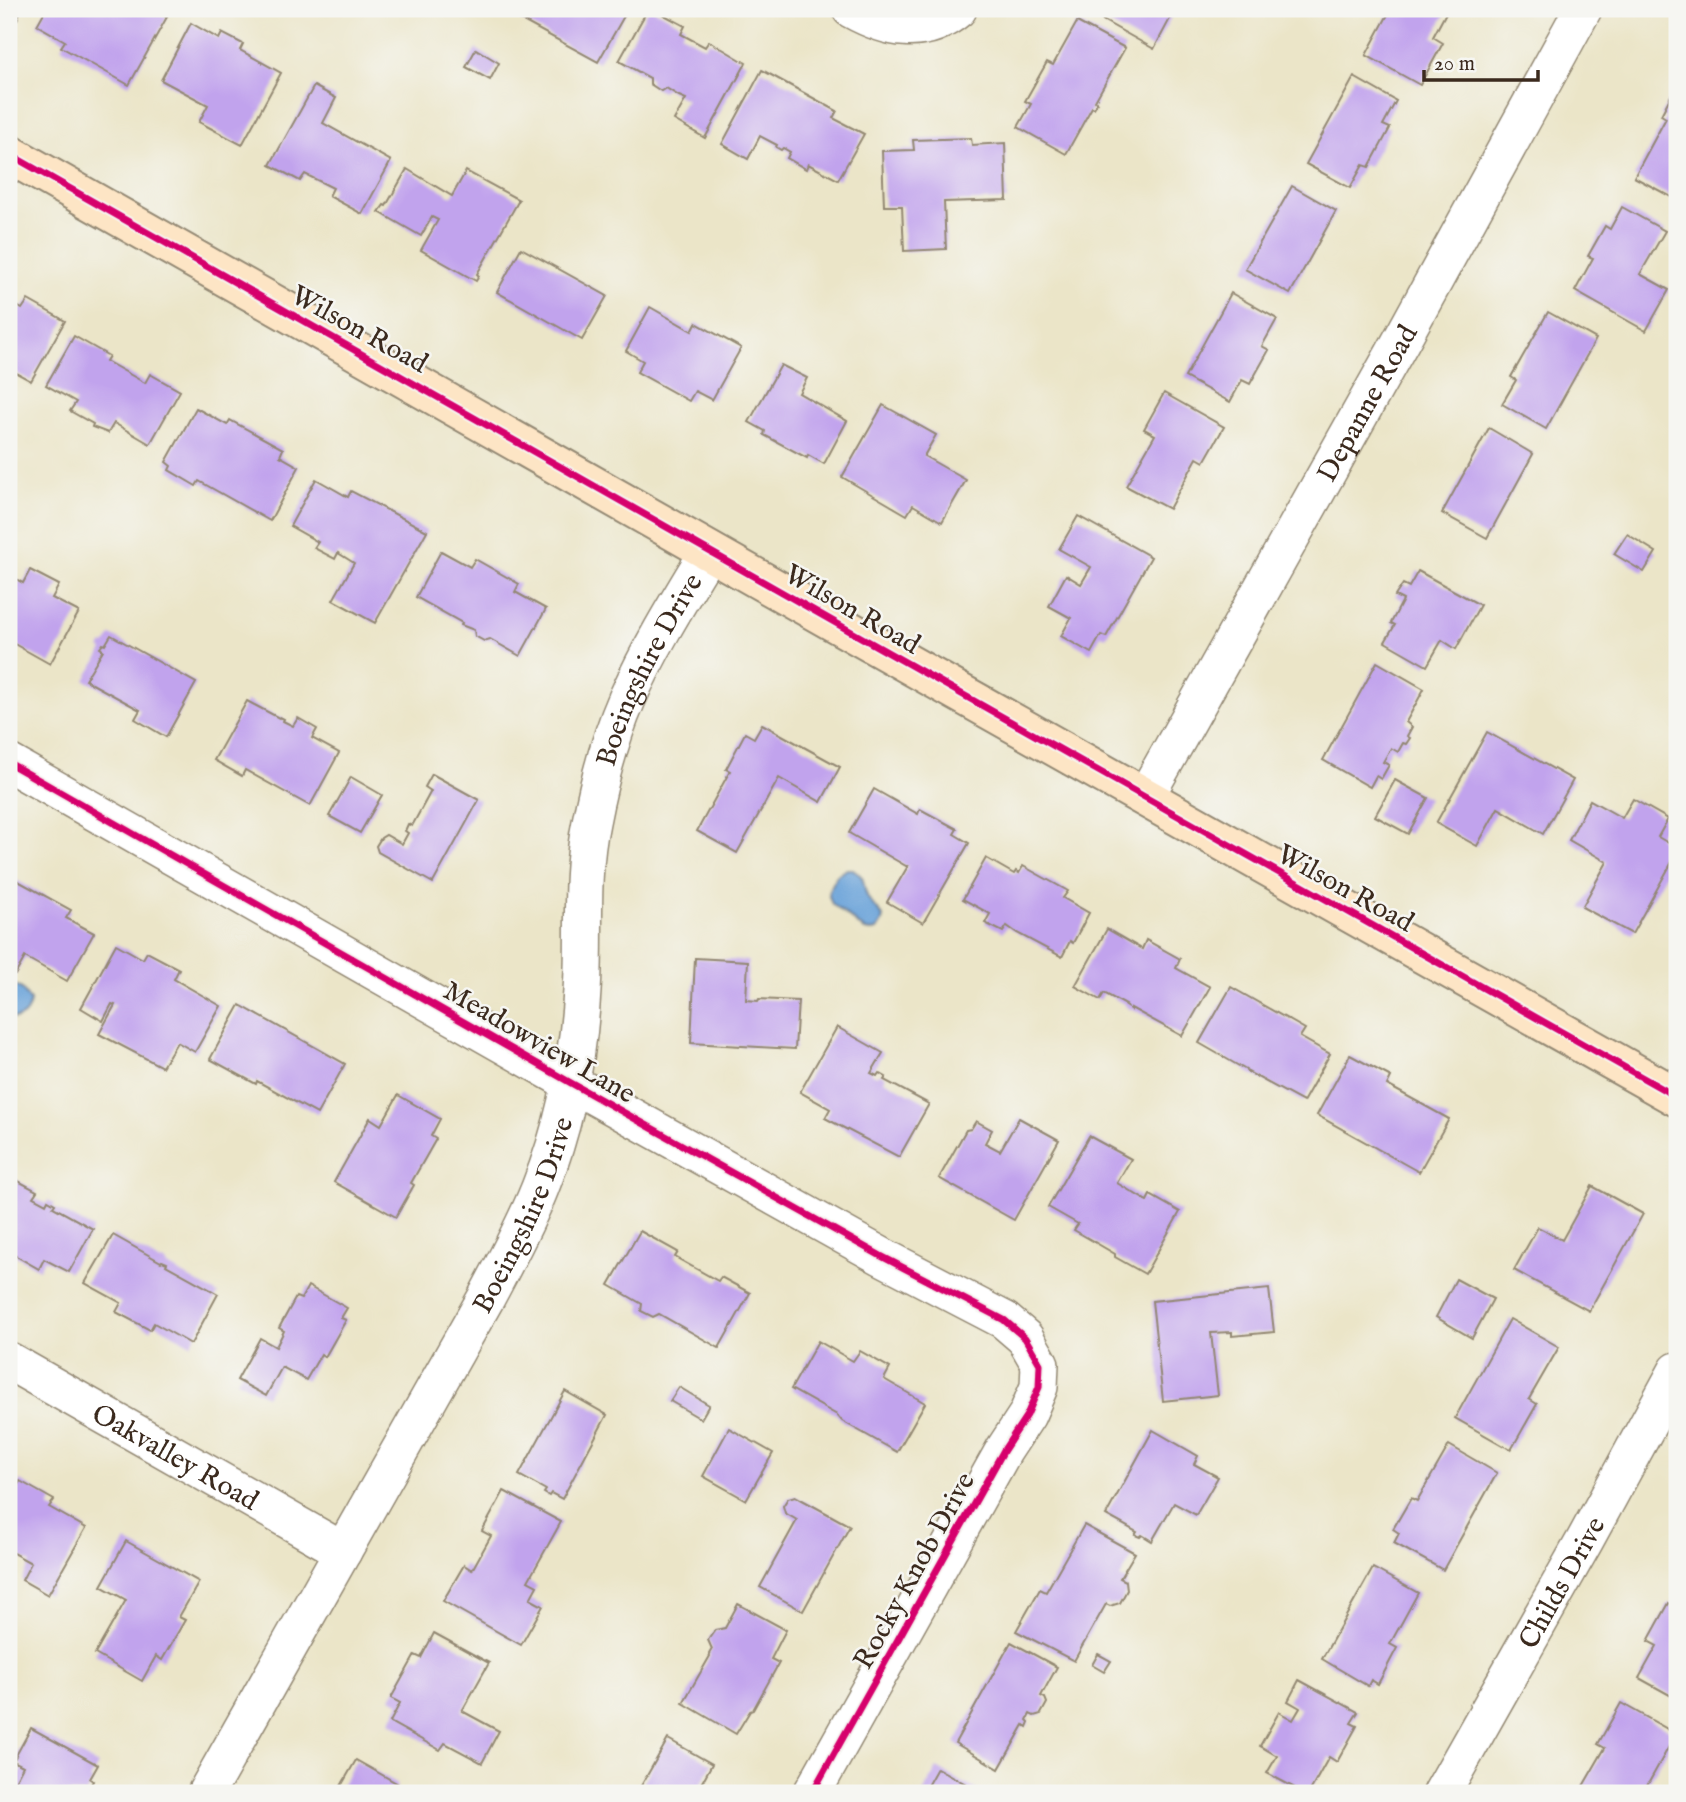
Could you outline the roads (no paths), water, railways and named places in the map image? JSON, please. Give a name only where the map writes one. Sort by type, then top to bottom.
[{"type":"street","points":[[851,9],[878,23],[913,27],[931,26],[948,18],[958,9]]},
{"type":"street","name":"Depanne Road","points":[[1145,797],[1583,9]]},
{"type":"street","name":"Wilson Road","points":[[9,153],[1677,1097]]},
{"type":"street","name":"Boeingshire Drive","points":[[206,1793],[486,1298],[541,1185],[556,1142],[571,1083],[579,1032],[585,863],[599,786],[627,700],[658,638],[709,551]]},
{"type":"street","name":"Meadowview Lane","points":[[9,763],[571,1083],[869,1249],[1004,1320],[1025,1338],[1040,1364]]},
{"type":"street","name":"Oakvalley Road","points":[[9,1362],[343,1551]]},
{"type":"street","name":"Rocky Knob Drive","points":[[812,1793],[1004,1450],[1027,1415],[1039,1387],[1040,1364]]},
{"type":"street","name":"Childs Drive","points":[[1442,1793],[1677,1371]]},
{"type":"water","points":[[847,869],[853,869],[861,876],[868,899],[883,916],[877,930],[865,930],[832,904],[829,891],[837,875]]},
{"type":"water","points":[[9,982],[22,989],[30,1001],[26,1013],[21,1017],[9,1018]]}]
